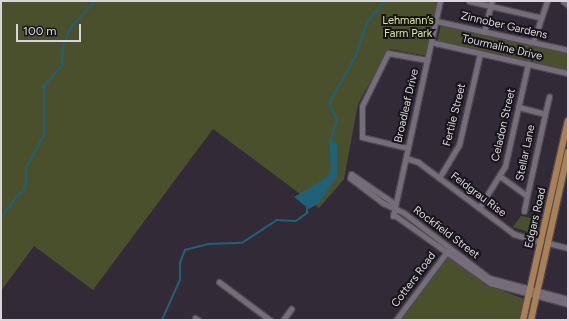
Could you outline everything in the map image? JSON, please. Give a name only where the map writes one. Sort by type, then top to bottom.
[{"type":"main road","name":"Edgars Road","points":[[531,320],[533,294],[568,121]]},
{"type":"main road","name":"Edgars Road","points":[[544,242],[568,152]]},
{"type":"main road","name":"Edgars Road","points":[[523,320],[533,294]]},
{"type":"street","name":"Broadleaf Drive","points":[[394,211],[440,1]]},
{"type":"street","points":[[468,1],[491,3],[539,17]]},
{"type":"street","points":[[533,42],[539,17],[547,1]]},
{"type":"street","points":[[563,1],[568,5]]},
{"type":"street","points":[[484,32],[491,3]]},
{"type":"street","name":"Zinnober Gardens","points":[[436,21],[568,50]]},
{"type":"street","name":"Tourmaline Drive","points":[[431,42],[568,73]]},
{"type":"street","points":[[408,148],[362,137],[362,106],[388,53],[427,60]]},
{"type":"street","name":"Fertile Street","points":[[439,178],[459,145],[480,53]]},
{"type":"street","name":"Celadon Street","points":[[479,208],[501,177],[528,64]]},
{"type":"street","name":"Stellar Lane","points":[[524,211],[549,96]]},
{"type":"street","name":"Stellar Lane","points":[[518,108],[544,114]]},
{"type":"street","name":"Feldgrau Rise","points":[[406,158],[418,162],[514,234],[568,248]]},
{"type":"street","name":"Stellar Lane","points":[[501,177],[527,196]]},
{"type":"street","name":"Rockfield Street","points":[[367,188],[394,211],[449,250],[490,284],[568,304]]},
{"type":"street","name":"Cotters Road","points":[[396,320],[449,250]]},
{"type":"street","points":[[219,282],[270,320]]},
{"type":"street","name":"Rockfield Street","points":[[533,294],[568,299]]},
{"type":"street","points":[[283,320],[291,309]]},
{"type":"green space","name":"Lehmann’s Farm Park","points":[[1,1],[439,1],[427,56],[390,49],[385,55],[358,104],[344,179],[319,208],[213,129],[93,290],[34,246],[1,291]]},
{"type":"green space","points":[[441,25],[568,53],[568,71],[437,42]]},
{"type":"green space","points":[[521,216],[541,220],[537,235],[513,227]]},
{"type":"green space","points":[[448,256],[485,284],[524,299],[520,316],[525,320],[401,320]]},
{"type":"water","points":[[329,138],[337,144],[337,176],[319,203],[309,209],[294,197],[326,178],[331,170]]},
{"type":"waterway","points":[[1,217],[26,186],[26,168],[44,135],[44,86],[62,66],[63,46],[71,27],[95,1]]},
{"type":"waterway","points":[[331,140],[337,120],[330,105],[332,98],[356,56],[367,22],[385,1]]},
{"type":"waterway","points":[[162,320],[180,280],[180,263],[185,250],[209,244],[242,243],[277,220],[296,221],[307,213],[307,207]]}]
